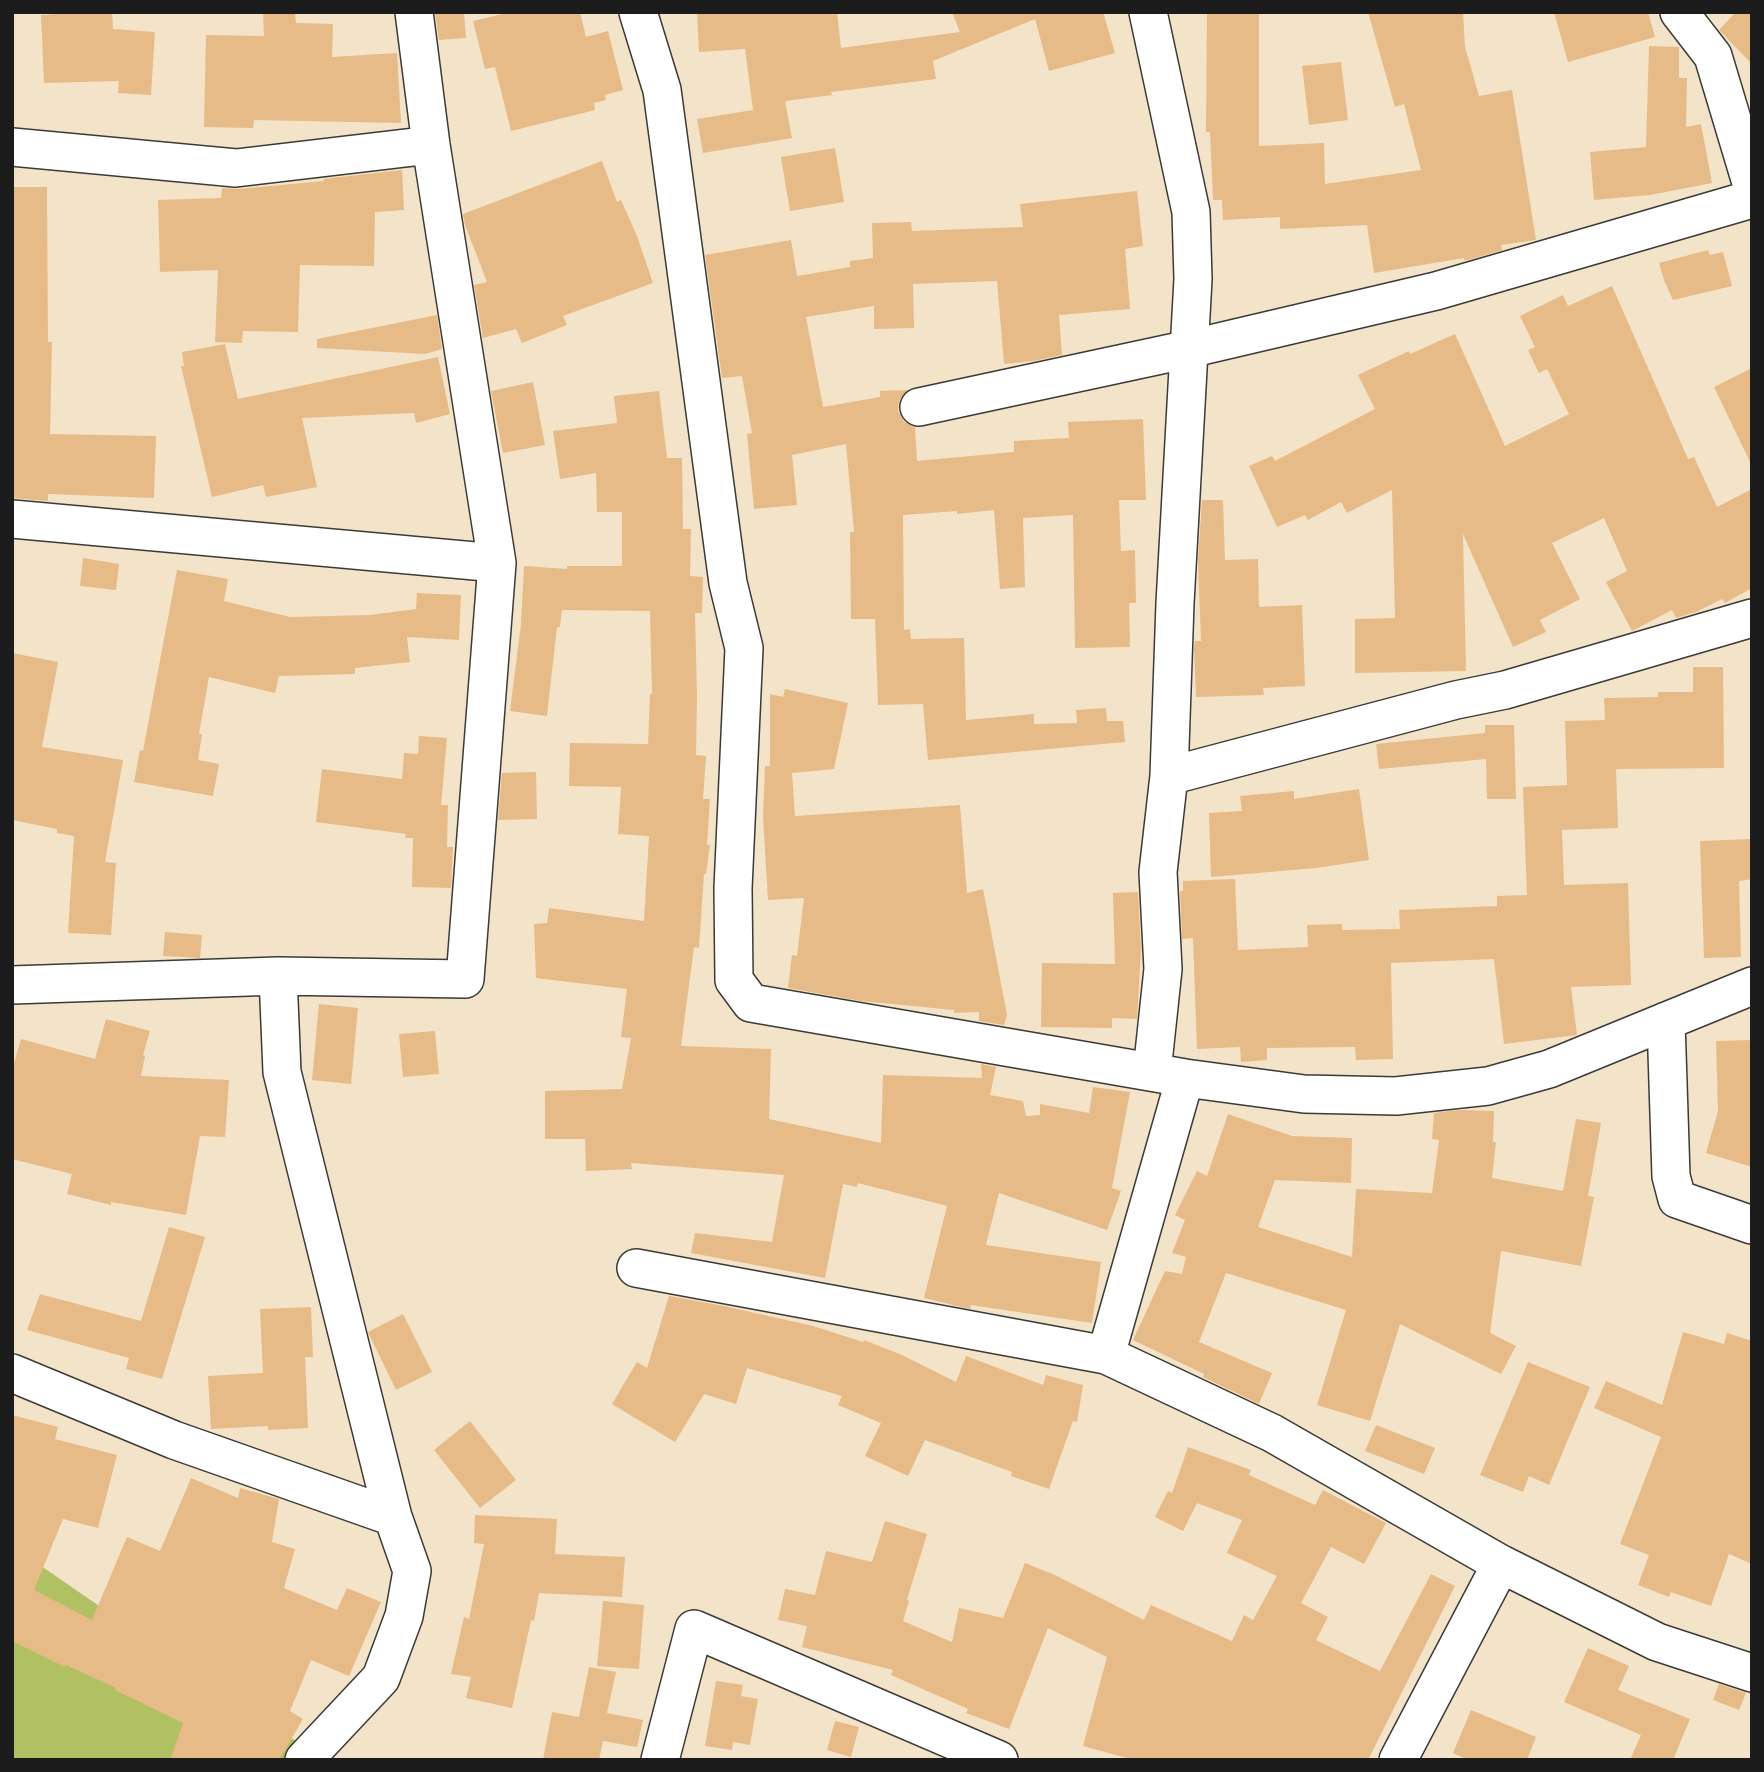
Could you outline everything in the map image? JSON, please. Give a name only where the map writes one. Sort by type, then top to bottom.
[{"type":"street","points":[[12,985],[278,976],[465,979],[497,563],[431,145],[414,12]]},
{"type":"street","points":[[638,12],[662,90],[728,583],[744,648],[733,888],[734,980],[751,1003],[1168,1075],[1317,1095],[1396,1096],[1488,1086],[1549,1069],[1752,986]]},
{"type":"street","points":[[1107,1355],[1168,1075],[1158,872],[1169,776],[1193,279],[1191,212],[1148,12]]},
{"type":"street","points":[[1679,12],[1713,55],[1752,186]]},
{"type":"street","points":[[12,147],[236,168],[431,145]]},
{"type":"street","points":[[919,408],[1436,291],[1752,199]]},
{"type":"street","points":[[12,519],[497,563]]},
{"type":"street","points":[[1169,776],[1456,700],[1505,691],[1752,618]]},
{"type":"street","points":[[278,976],[282,1072],[393,1517],[412,1572],[404,1616],[381,1678],[304,1760]]},
{"type":"street","points":[[1666,1021],[1671,1176],[1677,1199],[1752,1225]]},
{"type":"street","points":[[636,1268],[1107,1355],[1272,1433],[1501,1564],[1657,1642],[1752,1673]]},
{"type":"street","points":[[12,1373],[174,1440],[393,1517]]},
{"type":"street","points":[[1398,1760],[1501,1564]]},
{"type":"street","points":[[660,1760],[694,1629],[999,1760]]},
{"type":"green space","points":[[12,1546],[323,1760],[12,1760]]},
{"type":"building","points":[[58,12],[112,12],[113,29],[155,32],[151,95],[118,93],[119,81],[44,83],[41,15]]},
{"type":"building","points":[[263,12],[295,12],[296,23],[333,24],[332,57],[397,53],[401,123],[254,120],[253,128],[204,127],[206,35],[264,36]]},
{"type":"building","points":[[435,12],[464,12],[466,38],[439,40]]},
{"type":"building","points":[[511,12],[580,12],[586,37],[608,31],[623,90],[605,95],[606,100],[594,103],[595,110],[511,131],[495,67],[485,69],[473,21]]},
{"type":"building","points":[[697,12],[837,12],[841,48],[960,32],[952,12],[1103,12],[1115,53],[1049,71],[1035,19],[933,61],[936,79],[831,92],[832,95],[785,101],[792,138],[703,153],[697,119],[753,110],[745,49],[699,52]]},
{"type":"building","points":[[1207,12],[1259,12],[1259,146],[1324,143],[1325,184],[1421,170],[1404,104],[1395,107],[1368,12],[1463,12],[1465,47],[1479,96],[1512,90],[1536,240],[1501,245],[1502,250],[1468,260],[1464,258],[1374,273],[1367,225],[1280,229],[1280,217],[1223,220],[1222,200],[1213,200],[1210,132],[1206,132]]},
{"type":"building","points":[[1554,12],[1648,12],[1655,37],[1568,62]]},
{"type":"building","points":[[1736,12],[1752,12],[1752,64],[1719,30]]},
{"type":"building","points":[[1649,46],[1679,47],[1679,78],[1687,78],[1686,127],[1701,124],[1712,183],[1650,195],[1594,200],[1590,152],[1646,147]]},
{"type":"building","points":[[1341,62],[1348,120],[1309,125],[1302,66]]},
{"type":"building","points":[[835,148],[844,202],[790,211],[781,157]]},
{"type":"building","points":[[602,161],[617,202],[621,200],[637,236],[653,283],[563,316],[567,325],[522,343],[516,329],[483,338],[474,285],[487,282],[463,214]]},
{"type":"building","points":[[402,170],[404,210],[375,212],[374,266],[300,265],[298,332],[243,331],[242,343],[215,342],[218,270],[160,272],[158,200],[221,198],[222,188],[324,181],[323,179]]},
{"type":"building","points":[[12,187],[47,187],[48,342],[52,342],[50,434],[156,436],[154,498],[48,494],[48,501],[12,498]]},
{"type":"building","points":[[1137,191],[1143,246],[1125,249],[1130,309],[1059,315],[1062,355],[1004,364],[997,281],[913,284],[914,328],[874,329],[874,306],[806,317],[823,407],[880,397],[880,391],[908,390],[899,400],[898,411],[904,422],[915,427],[917,461],[1014,452],[1014,441],[1069,438],[1068,422],[1143,419],[1146,500],[1119,500],[1121,551],[1135,550],[1136,603],[1129,603],[1130,647],[1075,648],[1073,515],[1023,518],[1025,587],[1000,589],[994,510],[903,515],[904,630],[910,629],[911,639],[964,638],[966,720],[1034,714],[1034,724],[1077,723],[1076,710],[1106,708],[1107,721],[1123,721],[1125,742],[928,760],[923,704],[878,705],[875,619],[851,619],[850,532],[854,532],[846,444],[792,455],[797,505],[754,509],[747,434],[752,433],[742,376],[722,378],[705,255],[791,240],[797,276],[850,267],[850,261],[873,258],[872,223],[911,222],[912,231],[1023,227],[1020,204]]},
{"type":"building","points":[[1708,250],[1710,255],[1723,252],[1732,286],[1673,300],[1659,263]]},
{"type":"building","points":[[1612,286],[1688,459],[1694,457],[1717,507],[1752,489],[1752,588],[1725,603],[1722,599],[1676,618],[1672,610],[1632,631],[1606,582],[1627,571],[1604,518],[1552,543],[1580,599],[1540,620],[1546,632],[1513,647],[1463,534],[1466,671],[1355,673],[1355,619],[1395,618],[1392,490],[1347,513],[1341,502],[1308,520],[1305,515],[1277,527],[1249,466],[1272,456],[1275,461],[1375,409],[1358,375],[1409,351],[1410,354],[1455,334],[1505,446],[1569,414],[1547,369],[1539,373],[1528,350],[1535,347],[1520,316],[1563,295],[1568,306]]},
{"type":"building","points":[[437,315],[442,349],[425,354],[317,348],[317,339]]},
{"type":"building","points":[[225,344],[238,399],[438,357],[450,414],[416,423],[414,413],[302,418],[317,487],[266,497],[263,485],[212,497],[181,366],[184,366],[182,352]]},
{"type":"building","points":[[1752,368],[1752,466],[1714,387]]},
{"type":"building","points":[[533,382],[545,445],[503,453],[491,391]]},
{"type":"building","points":[[659,391],[667,458],[682,458],[683,529],[691,529],[690,576],[703,577],[702,613],[695,613],[696,755],[706,756],[703,799],[710,799],[707,845],[710,845],[704,874],[699,948],[694,947],[681,1046],[771,1049],[769,1119],[881,1143],[883,1075],[982,1078],[981,1064],[996,1067],[990,1095],[1023,1101],[1026,1116],[1040,1115],[1040,1104],[1089,1113],[1093,1087],[1130,1092],[1112,1188],[1121,1191],[1107,1230],[999,1193],[986,1245],[1101,1262],[1092,1323],[971,1305],[970,1309],[924,1298],[947,1206],[858,1183],[857,1187],[843,1184],[825,1278],[691,1253],[695,1233],[772,1242],[784,1175],[631,1163],[632,1169],[586,1171],[585,1139],[545,1139],[545,1091],[622,1089],[631,1038],[621,1037],[627,989],[536,978],[534,924],[547,923],[549,908],[644,921],[649,836],[618,834],[621,787],[569,786],[570,743],[648,744],[652,694],[650,611],[562,610],[560,627],[557,627],[547,716],[510,711],[521,624],[524,566],[567,569],[567,566],[622,566],[622,512],[597,512],[596,473],[560,479],[553,431],[617,423],[614,396]]},
{"type":"building","points":[[1202,500],[1223,500],[1225,560],[1258,559],[1259,607],[1302,605],[1305,686],[1263,688],[1264,695],[1196,697],[1194,648],[1195,641],[1201,641],[1198,561]]},
{"type":"building","points":[[83,558],[119,564],[116,590],[80,586]]},
{"type":"building","points":[[177,570],[228,579],[224,601],[290,617],[370,615],[416,609],[417,593],[461,595],[459,640],[407,637],[410,662],[355,668],[355,674],[279,676],[275,693],[209,677],[199,734],[202,734],[198,760],[219,764],[213,796],[134,782],[140,750],[143,751]]},
{"type":"building","points":[[12,653],[58,662],[42,747],[123,760],[105,862],[116,863],[111,935],[68,933],[74,836],[57,833],[57,829],[12,820]]},
{"type":"building","points":[[1693,667],[1723,667],[1724,768],[1616,769],[1618,828],[1562,830],[1564,885],[1628,883],[1631,985],[1571,987],[1577,1035],[1504,1044],[1494,959],[1391,963],[1393,1059],[1356,1060],[1355,1047],[1267,1048],[1267,1060],[1241,1062],[1240,1047],[1197,1049],[1193,938],[1182,939],[1180,891],[1183,891],[1183,881],[1235,879],[1238,950],[1308,947],[1307,925],[1342,924],[1342,930],[1400,929],[1399,910],[1497,906],[1497,896],[1527,895],[1523,787],[1567,785],[1565,721],[1605,720],[1604,698],[1658,697],[1658,692],[1693,692]]},
{"type":"building","points":[[785,689],[848,703],[834,769],[792,773],[795,816],[960,805],[967,893],[983,889],[1007,1015],[1004,1025],[979,1021],[979,1012],[954,1013],[954,1010],[861,1001],[788,988],[792,955],[797,956],[804,898],[768,900],[763,817],[765,766],[770,766],[770,694],[783,697]]},
{"type":"building","points":[[1485,725],[1514,725],[1516,799],[1487,799],[1486,759],[1379,769],[1376,744],[1485,733]]},
{"type":"building","points":[[419,736],[447,738],[441,805],[448,805],[447,847],[453,847],[451,888],[412,887],[413,838],[405,838],[406,834],[316,822],[322,769],[402,779],[404,753],[418,754]]},
{"type":"building","points":[[536,772],[537,819],[498,820],[502,773]]},
{"type":"building","points":[[1359,789],[1369,860],[1316,868],[1211,877],[1209,813],[1242,811],[1240,796],[1294,791],[1294,799]]},
{"type":"building","points":[[1752,839],[1752,879],[1739,881],[1741,957],[1704,958],[1700,841]]},
{"type":"building","points":[[1138,892],[1141,949],[1137,1019],[1112,1018],[1112,1028],[1041,1027],[1042,963],[1115,964],[1113,893]]},
{"type":"building","points":[[165,932],[202,935],[200,958],[163,956]]},
{"type":"building","points":[[319,1004],[358,1008],[351,1084],[312,1080]]},
{"type":"building","points":[[106,1019],[150,1031],[143,1055],[141,1076],[229,1080],[225,1137],[200,1136],[186,1215],[111,1202],[111,1205],[67,1194],[72,1174],[12,1159],[12,1070],[21,1039],[95,1059]]},
{"type":"building","points":[[435,1031],[439,1074],[403,1077],[399,1034]]},
{"type":"building","points":[[1752,1040],[1752,1167],[1706,1153],[1718,1111],[1716,1041]]},
{"type":"building","points":[[1459,1110],[1494,1111],[1493,1142],[1496,1142],[1492,1178],[1563,1191],[1576,1119],[1601,1123],[1588,1196],[1594,1197],[1581,1266],[1501,1251],[1490,1333],[1516,1346],[1501,1374],[1400,1324],[1370,1421],[1317,1405],[1346,1310],[1226,1273],[1199,1342],[1272,1373],[1259,1404],[1133,1340],[1165,1271],[1182,1274],[1186,1257],[1172,1253],[1185,1220],[1175,1215],[1197,1171],[1207,1176],[1228,1114],[1292,1136],[1352,1138],[1351,1183],[1275,1180],[1258,1227],[1352,1257],[1356,1189],[1432,1193],[1439,1140],[1432,1139],[1434,1113]]},
{"type":"building","points":[[169,1227],[205,1237],[162,1379],[126,1369],[129,1358],[27,1330],[40,1294],[141,1321]]},
{"type":"building","points":[[669,1296],[813,1326],[863,1342],[864,1340],[902,1355],[956,1382],[966,1356],[1043,1385],[1046,1375],[1083,1385],[1077,1422],[1073,1421],[1049,1489],[1011,1476],[1012,1472],[925,1440],[908,1476],[865,1456],[881,1423],[838,1405],[842,1396],[747,1368],[736,1404],[704,1394],[675,1442],[612,1404],[637,1362],[647,1368]]},
{"type":"building","points":[[311,1307],[313,1357],[305,1357],[308,1428],[268,1430],[268,1426],[211,1429],[208,1376],[263,1373],[260,1309]]},
{"type":"building","points":[[403,1314],[432,1372],[396,1390],[368,1332]]},
{"type":"building","points":[[1683,1332],[1724,1344],[1727,1333],[1752,1341],[1752,1564],[1729,1554],[1711,1606],[1671,1592],[1669,1597],[1638,1585],[1649,1555],[1620,1544],[1661,1437],[1594,1408],[1606,1381],[1662,1405]]},
{"type":"building","points":[[1528,1362],[1590,1387],[1549,1485],[1529,1476],[1523,1492],[1480,1475]]},
{"type":"building","points":[[12,1415],[58,1427],[55,1439],[117,1455],[98,1528],[63,1519],[34,1590],[92,1620],[127,1537],[160,1551],[191,1478],[238,1498],[240,1488],[279,1499],[272,1542],[295,1549],[284,1588],[337,1610],[347,1588],[381,1602],[349,1676],[311,1660],[290,1711],[303,1719],[279,1760],[170,1760],[183,1723],[115,1690],[116,1688],[12,1641]]},
{"type":"building","points":[[470,1421],[516,1480],[480,1508],[434,1450]]},
{"type":"building","points":[[1376,1425],[1435,1448],[1424,1474],[1365,1451]]},
{"type":"building","points":[[1188,1447],[1251,1470],[1249,1475],[1315,1505],[1323,1490],[1386,1523],[1364,1564],[1331,1547],[1301,1603],[1328,1617],[1316,1640],[1380,1671],[1431,1574],[1455,1586],[1368,1760],[1134,1760],[1083,1746],[1107,1657],[1048,1628],[1009,1729],[966,1713],[968,1709],[891,1675],[893,1670],[802,1647],[807,1626],[778,1620],[785,1589],[815,1595],[826,1551],[872,1562],[885,1521],[927,1534],[903,1621],[952,1642],[959,1608],[1003,1618],[1025,1563],[1055,1575],[1144,1620],[1151,1605],[1232,1641],[1244,1615],[1253,1620],[1277,1576],[1227,1553],[1242,1520],[1197,1503],[1183,1531],[1155,1517],[1168,1491],[1172,1493]]},
{"type":"building","points":[[475,1515],[557,1519],[555,1554],[625,1557],[622,1597],[539,1593],[512,1708],[466,1698],[471,1677],[451,1674],[464,1617],[469,1619],[484,1544],[474,1543]]},
{"type":"building","points":[[603,1601],[644,1605],[639,1669],[597,1666]]},
{"type":"building","points":[[1588,1648],[1629,1666],[1618,1690],[1690,1719],[1673,1760],[1630,1760],[1641,1735],[1564,1702]]},
{"type":"building","points":[[589,1667],[616,1672],[607,1713],[643,1720],[637,1747],[603,1741],[599,1760],[543,1760],[552,1712],[579,1717]]},
{"type":"building","points":[[716,1681],[743,1685],[741,1696],[758,1699],[750,1745],[733,1742],[732,1750],[705,1746]]},
{"type":"building","points":[[1719,1684],[1746,1693],[1739,1710],[1713,1700]]},
{"type":"building","points":[[1471,1710],[1536,1737],[1527,1760],[1468,1760],[1453,1753]]},
{"type":"building","points":[[835,1721],[859,1727],[851,1757],[827,1750]]}]
